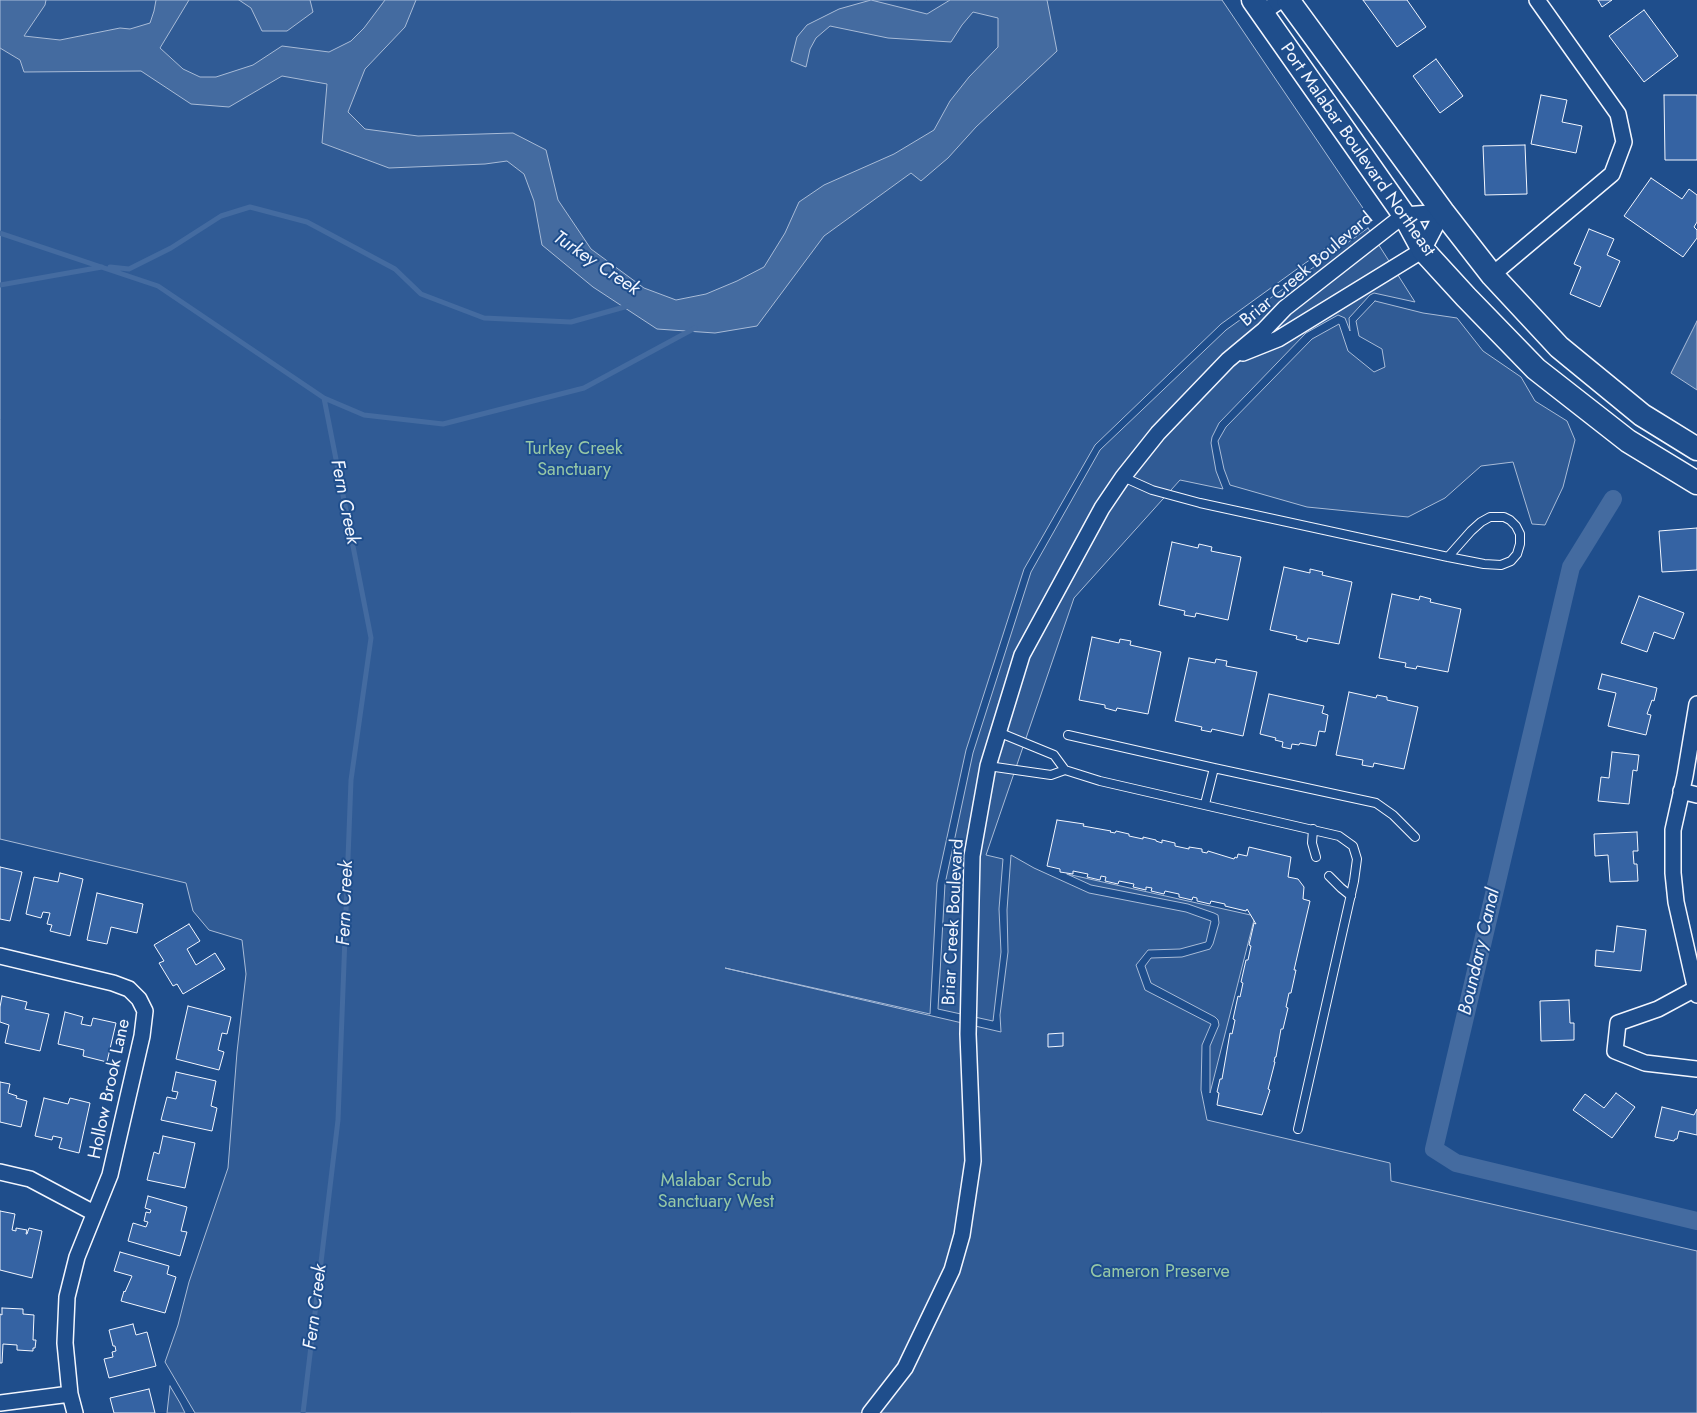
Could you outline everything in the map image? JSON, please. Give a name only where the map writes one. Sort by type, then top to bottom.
[{"type":"street","points":[[1257,7],[1280,0]]},
{"type":"street","name":"Port Malabar Boulevard Northeast","points":[[1288,0],[1443,212],[1492,275],[1559,347],[1642,415],[1697,449]]},
{"type":"street","points":[[1492,275],[1612,174],[1624,142],[1618,114],[1537,0]]},
{"type":"street","name":"Port Malabar Boulevard Northeast","points":[[1257,7],[1404,215],[1424,250],[1536,369],[1628,442],[1697,483]]},
{"type":"street","points":[[1404,215],[1443,212]]},
{"type":"street","points":[[1424,250],[1443,212]]},
{"type":"street","name":"Briar Creek Boulevard","points":[[870,1413],[905,1368],[952,1270],[962,1235],[973,1161],[968,1034],[972,856],[988,766],[1022,655],[1102,508],[1123,477],[1158,433],[1228,360],[1264,330],[1285,308],[1404,215]]},
{"type":"street","name":"Briar Creek Boulevard","points":[[1228,360],[1278,339],[1424,250]]},
{"type":"street","points":[[1697,704],[1685,776],[1672,830],[1676,902],[1696,992],[1658,1009],[1618,1023],[1615,1051],[1645,1063],[1697,1069]]},
{"type":"street","points":[[1685,776],[1697,765]]},
{"type":"street","points":[[1681,791],[1697,795]]},
{"type":"street","name":"Hollow Brook Lane","points":[[0,956],[113,983],[129,989],[139,998],[144,1011],[142,1036],[110,1176],[78,1257],[67,1297],[65,1343],[70,1394],[75,1413]]},
{"type":"street","points":[[0,1172],[30,1179],[94,1213]]},
{"type":"street","points":[[0,1403],[70,1394]]},
{"type":"lane","points":[[1123,477],[1152,490],[1200,504],[1484,564],[1501,565],[1511,561],[1517,554],[1520,534],[1510,520],[1504,517],[1490,517],[1471,531],[1448,556]]},
{"type":"lane","points":[[998,732],[1054,755],[1065,770]]},
{"type":"lane","points":[[1068,735],[1376,802],[1393,815],[1415,837]]},
{"type":"lane","points":[[988,766],[1051,775],[1065,770],[1100,780],[1314,829],[1339,836],[1353,846],[1357,859],[1351,896],[1298,1128]]},
{"type":"lane","points":[[1205,804],[1214,768]]},
{"type":"lane","points":[[1314,829],[1312,844],[1316,857]]},
{"type":"lane","points":[[1329,876],[1351,896]]},
{"type":"green space","name":"Turkey Creek Sanctuary","points":[[0,0],[1222,0],[1369,217],[1221,324],[1095,445],[1024,569],[966,750],[937,883],[930,1014],[725,968],[1001,1032],[1000,1015],[1008,952],[1007,910],[1011,855],[1034,868],[1089,893],[1186,912],[1211,921],[1206,942],[1180,949],[1148,950],[1136,965],[1145,990],[1211,1024],[1202,1045],[1201,1090],[1207,1120],[1390,1163],[1391,1181],[1697,1251],[1697,1413],[195,1413],[165,1362],[178,1325],[189,1282],[228,1168],[237,1052],[246,974],[242,940],[209,930],[193,911],[186,883],[0,839]]},
{"type":"green space","points":[[1368,228],[1415,302],[1374,293],[1349,318],[1350,331],[1345,318],[1338,315],[1306,333],[1219,423],[1211,443],[1216,471],[1223,489],[1180,480],[1074,598],[986,855],[1003,859],[999,909],[1001,952],[993,1021],[938,1009],[945,884],[973,753],[1031,572],[1100,450],[1226,330]]},
{"type":"green space","points":[[1375,301],[1423,313],[1457,318],[1483,351],[1521,377],[1535,401],[1567,421],[1575,440],[1563,487],[1545,525],[1532,524],[1513,462],[1481,466],[1445,498],[1408,517],[1307,507],[1230,485],[1224,469],[1218,441],[1226,427],[1312,339],[1339,324],[1348,351],[1374,372],[1385,367],[1382,349],[1359,336],[1356,321]]},
{"type":"green space","points":[[1067,874],[1255,916],[1210,1093],[1210,1046],[1219,1025],[1218,1020],[1151,983],[1145,966],[1151,958],[1182,957],[1210,949],[1219,923],[1218,915],[1188,904],[1091,885]]},
{"type":"green space","points":[[170,1386],[180,1403],[185,1413],[167,1413]]},
{"type":"water","name":"Turkey Creek","points":[[0,0],[46,0],[45,5],[24,36],[60,40],[120,28],[130,29],[150,23],[156,0],[189,0],[160,48],[183,69],[200,77],[216,77],[253,65],[282,46],[329,52],[351,41],[364,28],[385,0],[416,0],[405,27],[365,69],[348,112],[365,129],[418,136],[513,133],[546,150],[558,200],[591,249],[644,288],[676,300],[706,294],[764,267],[785,233],[799,202],[824,185],[894,154],[934,130],[950,101],[969,77],[998,47],[998,18],[973,12],[951,42],[888,38],[830,26],[816,38],[810,49],[806,67],[791,61],[797,37],[807,25],[839,9],[871,0],[927,14],[950,0],[1047,0],[1057,51],[976,127],[948,158],[921,181],[911,173],[824,236],[757,326],[715,333],[657,329],[593,287],[542,245],[534,201],[524,174],[507,161],[485,164],[389,168],[322,143],[327,84],[282,76],[229,107],[191,104],[141,71],[24,72],[20,60],[0,48]]},
{"type":"water","points":[[239,0],[310,0],[313,12],[287,31],[262,31],[251,8]]},
{"type":"water","points":[[1697,321],[1697,390],[1671,373]]},
{"type":"building","points":[[1363,0],[1407,0],[1426,27],[1397,47]]},
{"type":"building","points":[[1598,0],[1612,0],[1602,7]]},
{"type":"building","points":[[1644,10],[1678,56],[1644,82],[1609,36]]},
{"type":"building","points":[[1436,59],[1463,96],[1440,113],[1413,76]]},
{"type":"building","points":[[1541,95],[1567,100],[1562,122],[1582,126],[1576,153],[1531,144]]},
{"type":"building","points":[[1664,95],[1697,95],[1697,160],[1665,160]]},
{"type":"building","points":[[1525,145],[1527,194],[1485,195],[1483,146]]},
{"type":"building","points":[[1651,178],[1682,199],[1689,189],[1697,195],[1697,222],[1694,227],[1697,230],[1697,238],[1683,257],[1624,216]]},
{"type":"building","points":[[1589,229],[1614,239],[1607,255],[1620,261],[1600,307],[1570,294],[1581,267],[1574,264]]},
{"type":"building","points":[[1697,528],[1697,570],[1662,572],[1659,531]]},
{"type":"building","points":[[1172,542],[1198,548],[1199,544],[1212,547],[1211,551],[1241,557],[1228,620],[1196,613],[1195,617],[1184,615],[1185,611],[1159,605]]},
{"type":"building","points":[[1284,567],[1310,573],[1310,569],[1323,572],[1322,575],[1352,582],[1339,644],[1308,638],[1307,642],[1296,639],[1297,636],[1270,630]]},
{"type":"building","points":[[1392,594],[1419,600],[1420,596],[1431,599],[1430,602],[1461,609],[1448,672],[1417,666],[1416,669],[1405,667],[1406,663],[1379,658]]},
{"type":"building","points":[[1639,596],[1684,613],[1674,639],[1654,632],[1647,652],[1621,643]]},
{"type":"building","points":[[1092,637],[1119,643],[1120,639],[1131,641],[1130,645],[1161,652],[1148,714],[1117,708],[1116,711],[1105,708],[1105,705],[1079,700]]},
{"type":"building","points":[[1189,658],[1215,663],[1216,659],[1227,661],[1226,666],[1257,672],[1243,736],[1212,729],[1211,732],[1201,730],[1202,727],[1175,721]]},
{"type":"building","points":[[1602,674],[1657,688],[1654,701],[1652,700],[1647,714],[1651,715],[1646,735],[1608,726],[1616,693],[1598,689]]},
{"type":"building","points":[[1349,692],[1376,698],[1377,695],[1387,697],[1387,700],[1418,707],[1404,769],[1374,763],[1373,767],[1362,765],[1363,760],[1336,755]]},
{"type":"building","points":[[1269,694],[1324,706],[1322,713],[1328,715],[1325,732],[1319,731],[1316,746],[1300,743],[1299,745],[1292,744],[1291,749],[1282,747],[1283,742],[1275,740],[1276,738],[1260,734]]},
{"type":"building","points":[[1612,752],[1639,755],[1637,771],[1633,770],[1629,804],[1598,801],[1601,777],[1609,778]]},
{"type":"building","points":[[1057,820],[1084,824],[1083,826],[1115,833],[1116,831],[1129,834],[1129,836],[1143,839],[1143,837],[1162,843],[1162,840],[1175,843],[1175,846],[1202,849],[1202,852],[1207,853],[1208,851],[1234,859],[1235,857],[1237,858],[1238,854],[1247,856],[1249,847],[1291,857],[1288,877],[1298,879],[1304,887],[1303,899],[1310,901],[1294,970],[1296,970],[1291,993],[1289,993],[1286,1007],[1288,1008],[1283,1029],[1281,1029],[1268,1089],[1270,1090],[1262,1115],[1217,1105],[1219,1093],[1217,1092],[1220,1079],[1222,1079],[1230,1033],[1232,1034],[1235,1020],[1233,1019],[1238,996],[1240,997],[1243,983],[1241,982],[1246,960],[1248,960],[1254,923],[1256,924],[1247,909],[1246,911],[1211,901],[1210,904],[1197,901],[1197,898],[1193,897],[1192,900],[1179,897],[1179,894],[1165,891],[1164,894],[1151,891],[1152,888],[1146,887],[1146,890],[1133,887],[1134,884],[1119,881],[1118,884],[1105,881],[1106,877],[1101,876],[1100,880],[1087,877],[1088,874],[1073,871],[1073,874],[1060,872],[1060,869],[1047,866]]},
{"type":"building","points":[[1637,832],[1638,851],[1633,851],[1634,864],[1637,864],[1638,881],[1610,882],[1608,855],[1595,856],[1594,834]]},
{"type":"building","points":[[0,867],[22,872],[10,921],[0,919]]},
{"type":"building","points":[[60,873],[83,879],[70,936],[50,931],[52,925],[47,924],[50,913],[43,912],[41,918],[26,914],[34,877],[58,882]]},
{"type":"building","points":[[97,893],[143,904],[137,933],[111,927],[107,944],[87,940]]},
{"type":"building","points":[[189,924],[200,941],[187,949],[196,965],[215,953],[225,969],[183,994],[177,984],[173,986],[159,963],[164,961],[154,945]]},
{"type":"building","points":[[1617,926],[1646,930],[1641,971],[1595,966],[1596,950],[1614,952]]},
{"type":"building","points":[[2,996],[27,1002],[25,1009],[49,1014],[40,1051],[5,1043],[9,1025],[0,1022]]},
{"type":"building","points":[[1569,1000],[1570,1023],[1574,1023],[1574,1040],[1541,1041],[1540,1001]]},
{"type":"building","points":[[188,1006],[231,1017],[227,1034],[222,1033],[218,1050],[224,1052],[219,1070],[176,1059]]},
{"type":"building","points":[[65,1012],[83,1017],[81,1024],[91,1026],[93,1018],[116,1023],[107,1062],[83,1056],[84,1050],[58,1044]]},
{"type":"building","points":[[1063,1033],[1063,1046],[1048,1047],[1048,1034]]},
{"type":"building","points":[[176,1072],[216,1081],[211,1106],[217,1108],[212,1131],[161,1120],[167,1097],[176,1099],[178,1092],[172,1091]]},
{"type":"building","points":[[0,1082],[10,1084],[8,1093],[17,1096],[16,1098],[27,1101],[21,1127],[0,1122]]},
{"type":"building","points":[[1616,1093],[1635,1107],[1612,1138],[1573,1110],[1585,1094],[1604,1108]]},
{"type":"building","points":[[44,1098],[68,1104],[70,1098],[90,1103],[79,1153],[59,1148],[62,1138],[53,1136],[52,1140],[35,1136]]},
{"type":"building","points":[[1662,1107],[1694,1115],[1697,1109],[1697,1135],[1679,1131],[1677,1139],[1674,1141],[1655,1137]]},
{"type":"building","points":[[163,1136],[195,1143],[185,1188],[147,1180],[154,1152],[159,1154]]},
{"type":"building","points":[[148,1196],[187,1207],[181,1231],[187,1232],[180,1256],[128,1241],[133,1223],[146,1227],[148,1222],[144,1221],[146,1212],[150,1213],[151,1210],[145,1208]]},
{"type":"building","points":[[0,1211],[15,1214],[12,1230],[16,1231],[16,1228],[27,1230],[26,1234],[29,1228],[42,1231],[32,1278],[0,1270]]},
{"type":"building","points":[[120,1252],[169,1266],[167,1274],[176,1277],[165,1313],[121,1301],[132,1276],[114,1271]]},
{"type":"building","points":[[2,1308],[23,1309],[23,1314],[34,1315],[33,1340],[36,1340],[33,1351],[17,1350],[17,1345],[3,1344],[2,1363],[0,1363],[0,1314],[2,1315]]},
{"type":"building","points":[[133,1324],[136,1335],[147,1332],[156,1366],[109,1378],[104,1359],[113,1357],[112,1352],[116,1351],[109,1330]]},
{"type":"building","points":[[149,1389],[155,1413],[114,1413],[110,1398]]},
{"type":"waterway","name":"Turkey Creek","points":[[110,267],[129,269],[171,248],[221,216],[250,207],[307,222],[395,269],[421,294],[484,318],[571,322],[628,306]]},
{"type":"waterway","name":"Fern Creek","points":[[0,233],[158,286],[324,398],[371,638],[351,780],[338,1120],[303,1413]]},
{"type":"waterway","points":[[0,285],[102,267]]},
{"type":"waterway","name":"Fern Creek","points":[[324,398],[364,415],[443,424],[584,388],[695,328]]},
{"type":"waterway","name":"Boundary Canal","points":[[1613,499],[1571,567],[1434,1149],[1456,1163],[1697,1221]]},
{"type":"park label","name":"Malabar Scrub Sanctuary West","points":[[716,1192]]},
{"type":"park label","name":"Cameron Preserve","points":[[1160,1273]]}]
